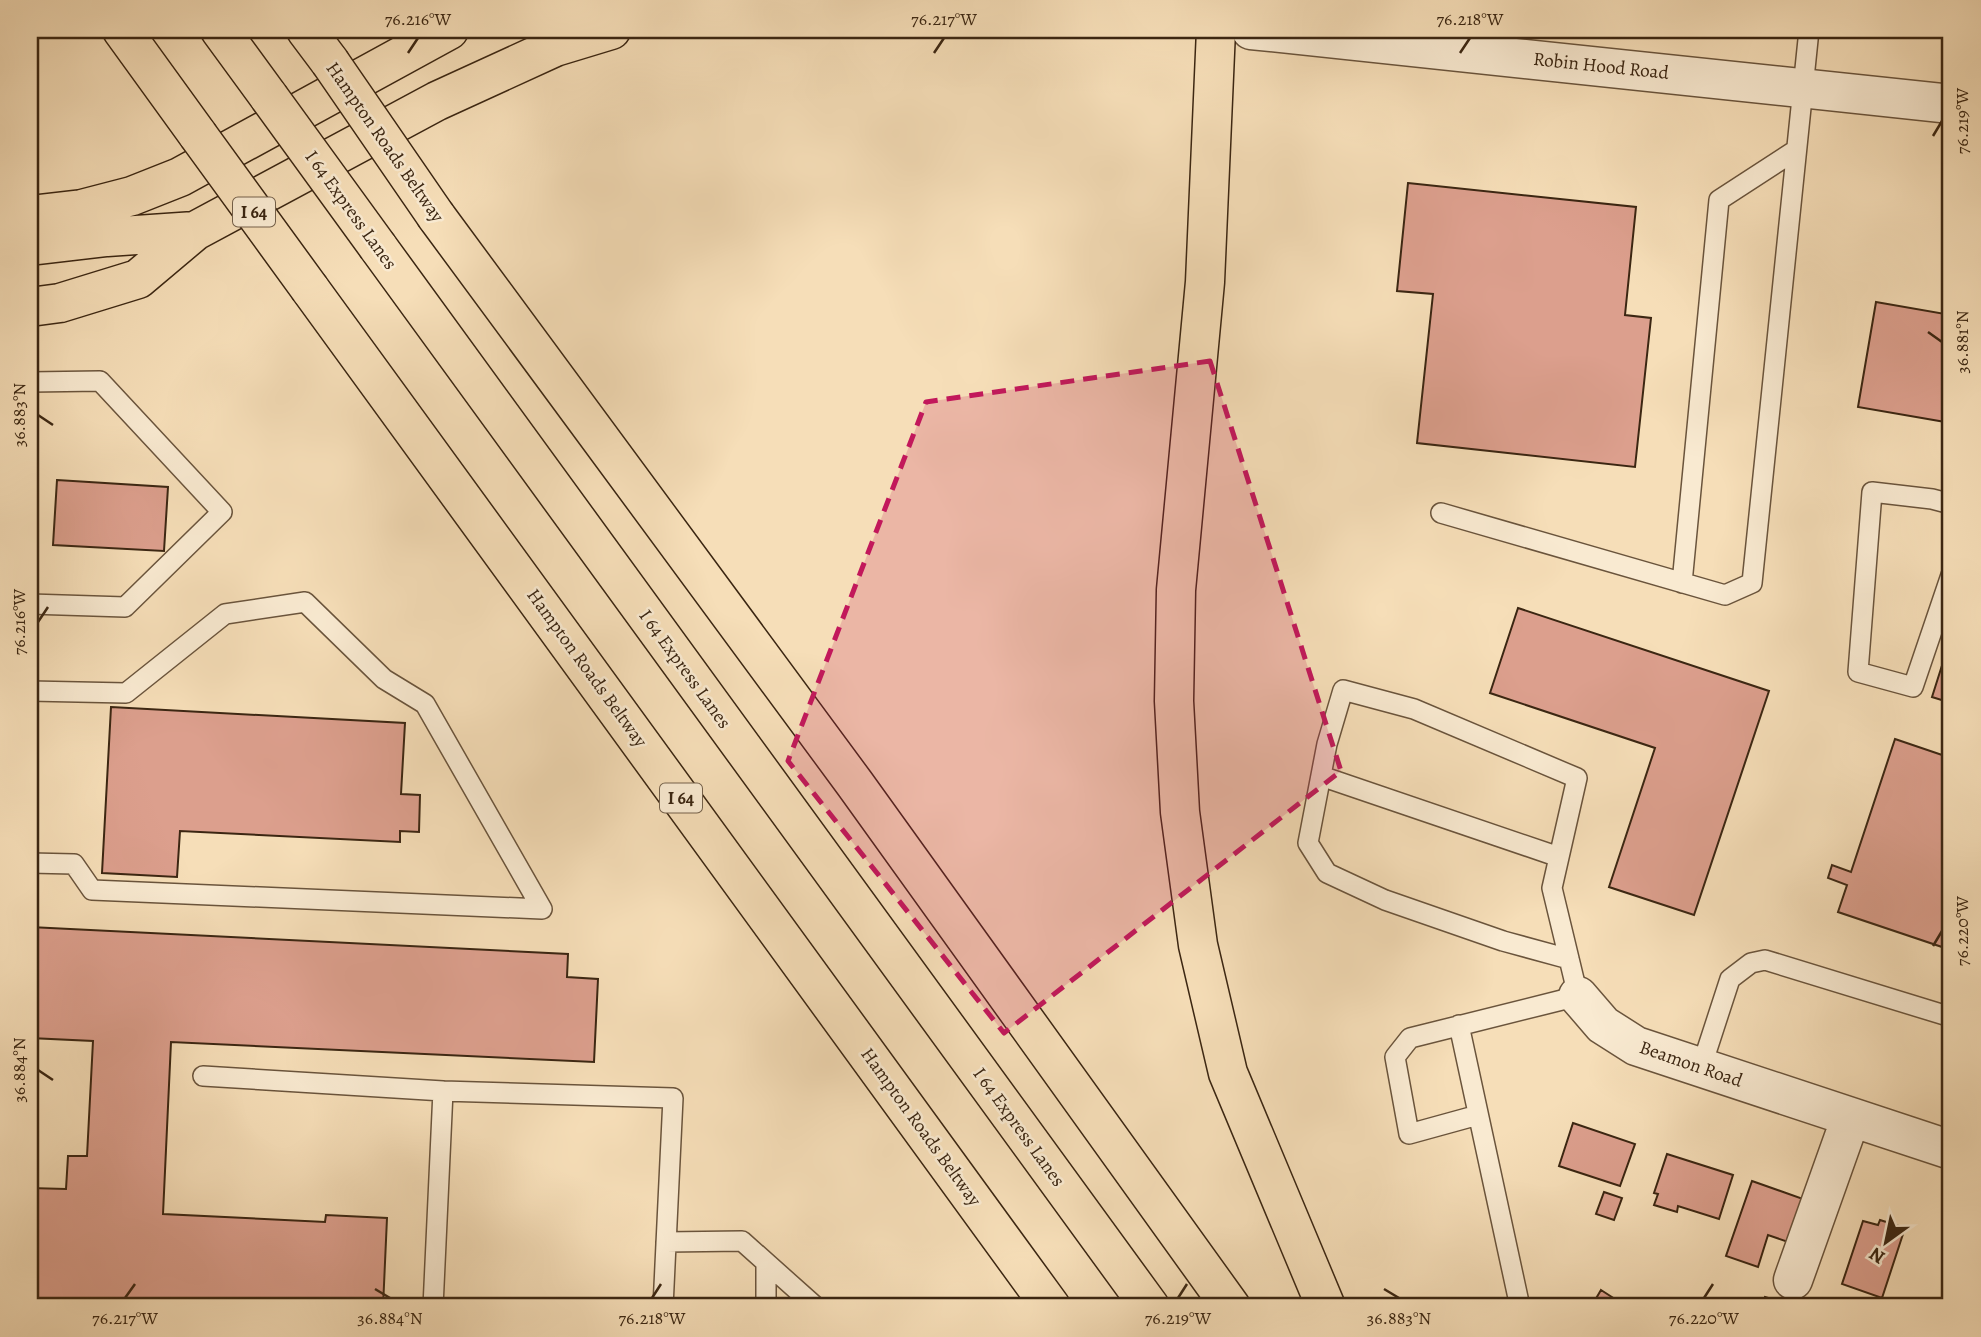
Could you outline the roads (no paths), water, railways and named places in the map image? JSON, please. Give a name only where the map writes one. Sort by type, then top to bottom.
[{"type":"main road","name":"Hampton Roads Beltway","points":[[122,30],[1051,1307]]},
{"type":"main road","name":"I 64 Express Lanes","points":[[220,30],[1150,1307]]},
{"type":"main road","name":"Hampton Roads Beltway","points":[[306,30],[322,46],[436,216],[855,784],[1231,1307]]},
{"type":"main road","points":[[30,215],[82,209],[132,197],[180,177],[449,30]]},
{"type":"main road","points":[[30,307],[60,303],[138,279],[195,231],[485,78],[555,47],[611,30]]},
{"type":"main road","points":[[1216,30],[1205,282],[1176,590],[1174,701],[1180,812],[1198,945],[1228,1073],[1326,1307]]},
{"type":"main road","points":[[30,246],[195,231]]},
{"type":"street","name":"Robin Hood Road","points":[[1251,30],[1951,104]]},
{"type":"street","name":"Beamon Road","points":[[1578,996],[1603,1026],[1636,1046],[1951,1150]]},
{"type":"street","points":[[1793,1280],[1851,1117]]},
{"type":"lane","points":[[1441,513],[1725,595],[1752,583],[1809,30]]},
{"type":"lane","points":[[1682,583],[1719,200],[1796,150]]},
{"type":"lane","points":[[30,382],[100,381],[222,512],[125,607],[30,604]]},
{"type":"lane","points":[[1951,504],[1872,492],[1858,672],[1913,687],[1951,575]]},
{"type":"lane","points":[[30,691],[126,693],[225,614],[305,602],[384,679],[425,704],[541,909],[92,891],[74,864],[30,863]]},
{"type":"lane","name":"Beamon Road","points":[[1321,776],[1327,744],[1343,690],[1414,709],[1577,778],[1552,888],[1578,996]]},
{"type":"lane","points":[[1559,857],[1321,776],[1308,843],[1327,873],[1385,900],[1503,942],[1569,960]]},
{"type":"lane","points":[[1701,1068],[1730,979],[1751,963],[1765,960],[1951,1017]]},
{"type":"lane","points":[[1478,1115],[1409,1134],[1395,1057],[1410,1038],[1578,996]]},
{"type":"lane","points":[[1459,1026],[1520,1307]]},
{"type":"lane","points":[[203,1076],[443,1091],[673,1098],[663,1307]]},
{"type":"lane","points":[[433,1307],[443,1091]]},
{"type":"lane","points":[[666,1242],[742,1241],[816,1307]]},
{"type":"lane","points":[[766,1263],[766,1307]]}]
